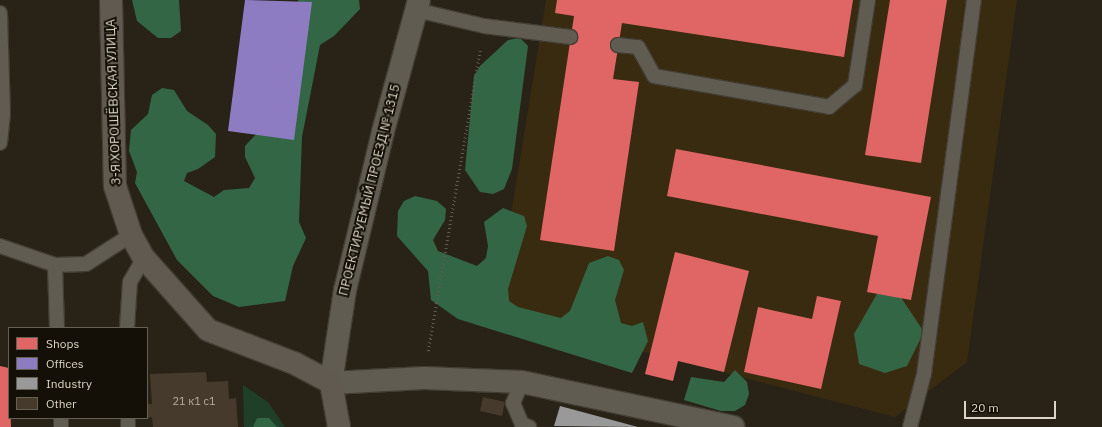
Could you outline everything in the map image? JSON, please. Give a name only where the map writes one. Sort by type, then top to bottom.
[{"type":"street","name":"3-Я ХОРОШЁВСКАЯ УЛИЦА","points":[[111,0],[115,186],[131,235],[144,258],[208,330],[296,364],[331,383]]},
{"type":"street","name":"ПРОЕКТИРУЕМЫЙ ПРОЕЗД № 1315","points":[[331,383],[345,290],[383,132],[418,5]]},
{"type":"street","points":[[339,427],[331,383],[424,378],[522,382],[733,427]]},
{"type":"lane","points":[[618,45],[638,47],[654,76],[829,106],[854,85],[868,0]]},
{"type":"lane","points":[[910,427],[924,374],[974,0]]},
{"type":"lane","points":[[418,5],[484,26],[570,37]]},
{"type":"lane","points":[[0,13],[3,114],[0,143]]},
{"type":"lane","points":[[0,246],[55,266],[86,264],[131,235]]},
{"type":"lane","points":[[127,327],[130,282],[144,258]]},
{"type":"lane","points":[[55,266],[57,327]]},
{"type":"lane","points":[[522,382],[513,403],[522,424],[529,427]]},
{"type":"path","points":[[424,378],[484,26]]},
{"type":"shaded area","points":[[546,0],[1017,0],[967,362],[895,417],[495,313]]},
{"type":"green space","points":[[132,0],[179,0],[181,31],[171,38],[158,38],[137,21]]},
{"type":"green space","points":[[298,0],[359,0],[360,9],[334,36],[320,45],[302,137],[299,222],[306,238],[293,266],[285,301],[239,307],[213,296],[177,260],[135,183],[137,172],[129,151],[131,130],[148,114],[152,95],[162,88],[174,90],[187,111],[208,125],[216,134],[215,157],[198,169],[187,173],[184,181],[214,197],[224,190],[249,188],[255,178],[245,157],[245,146],[261,129],[300,12]]},
{"type":"green space","points":[[520,38],[528,46],[512,169],[504,189],[493,194],[480,192],[465,170],[474,76],[480,66],[508,40]]},
{"type":"green space","points":[[415,196],[437,201],[446,209],[445,220],[433,240],[438,251],[477,266],[486,258],[488,246],[484,222],[503,208],[524,216],[527,226],[508,289],[509,301],[518,307],[561,318],[570,311],[589,263],[608,256],[619,260],[624,270],[615,300],[621,323],[632,326],[643,322],[648,341],[632,373],[458,319],[431,300],[428,271],[397,236],[398,211],[404,201]]},
{"type":"green space","points":[[896,290],[924,332],[907,366],[885,373],[859,364],[854,334],[878,292]]},
{"type":"green space","points":[[735,370],[747,382],[749,394],[745,405],[735,411],[721,411],[684,400],[691,377],[724,382]]},
{"type":"green space","points":[[243,385],[268,402],[285,427],[244,427]]},
{"type":"green space","points":[[257,418],[269,418],[277,427],[253,427]]},
{"type":"building: Shops","points":[[557,0],[853,0],[844,57],[622,23],[613,79],[639,82],[614,251],[540,240],[574,16],[555,13]]},
{"type":"building: Shops","points":[[890,0],[947,0],[921,163],[865,155]]},
{"type":"building: Shops","points":[[676,149],[931,197],[911,300],[867,292],[878,236],[667,196]]},
{"type":"building: Shops","points":[[675,252],[749,271],[724,372],[678,361],[673,381],[645,374]]},
{"type":"building: Shops","points":[[817,296],[841,301],[821,389],[744,372],[758,307],[812,319]]},
{"type":"building: Shops","points":[[0,366],[8,368],[8,419],[11,419],[11,427],[0,427]]},
{"type":"building: Offices","points":[[245,0],[312,2],[294,140],[228,131]]},
{"type":"building: Industry","points":[[560,406],[638,427],[554,426]]},
{"type":"building: Other","points":[[206,372],[207,382],[228,381],[229,399],[236,398],[238,427],[153,427],[152,417],[148,418],[148,404],[152,404],[150,374]]},
{"type":"building: Other","points":[[483,397],[505,402],[502,416],[480,411]]}]
